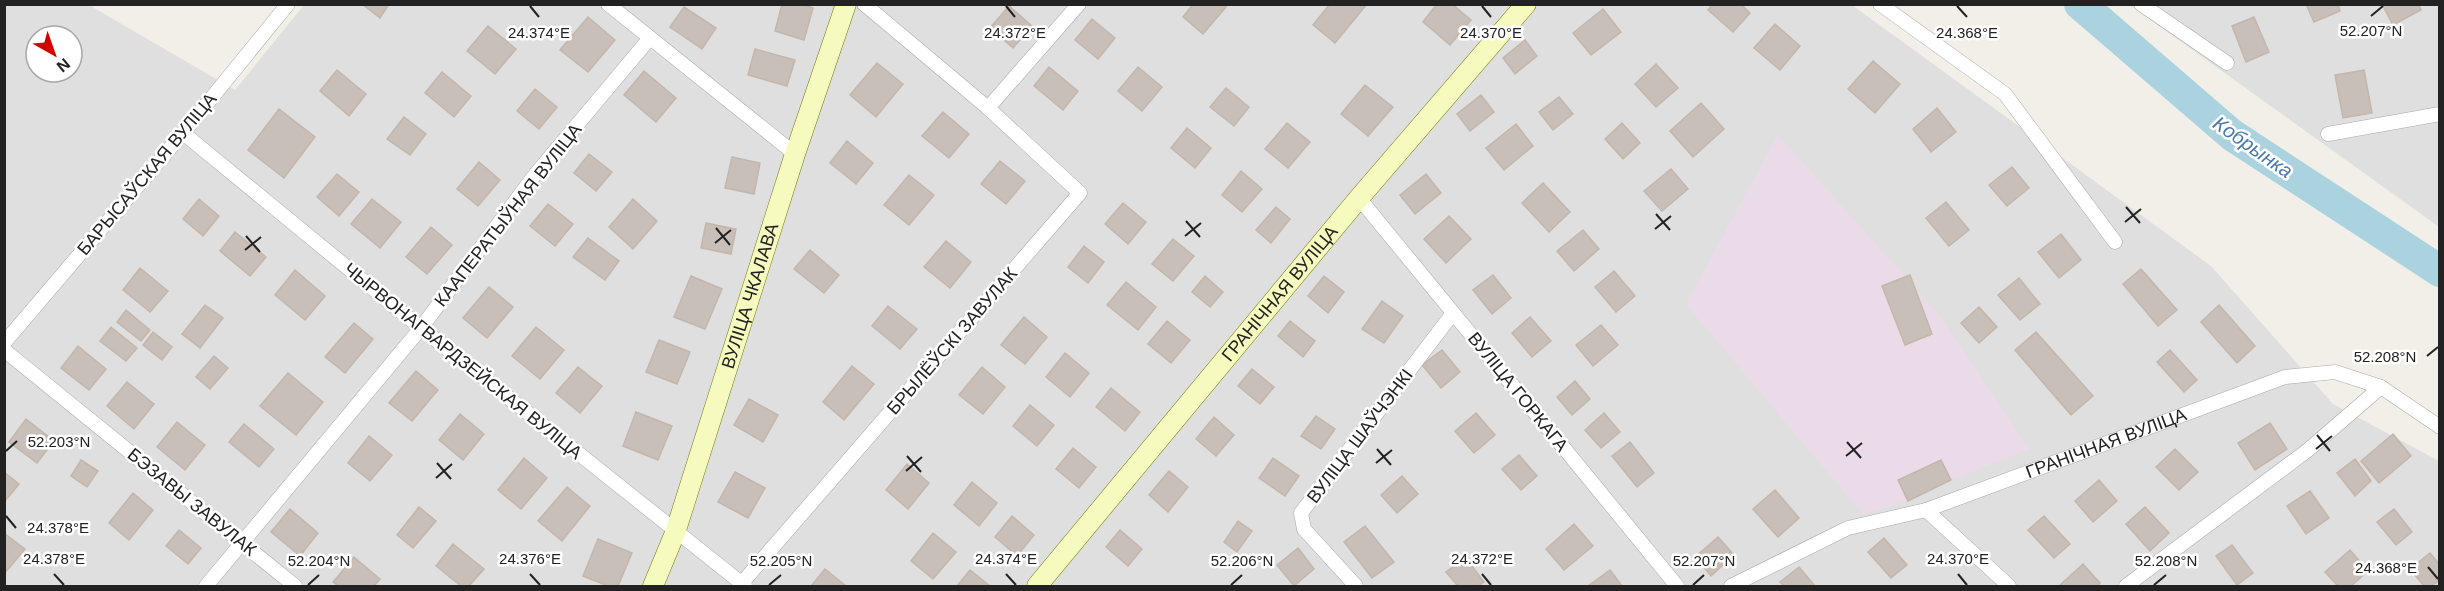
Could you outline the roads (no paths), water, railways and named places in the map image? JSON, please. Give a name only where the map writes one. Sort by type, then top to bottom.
[{"type":"main road","name":"ВУЛІЦА ЧКАЛАВА","points":[[653,586],[675,533],[795,154],[846,4]]},
{"type":"main road","name":"ГРАНІЧНАЯ ВУЛІЦА","points":[[1036,586],[1359,198],[1526,4]]},
{"type":"street","name":"БАРЫСАЎСКАЯ ВУЛІЦА","points":[[4,343],[183,133],[288,4]]},
{"type":"street","points":[[608,4],[795,154]]},
{"type":"street","name":"БРЫЛЁЎСКІ ЗАВУЛАК","points":[[743,585],[1080,193],[988,108],[864,4]]},
{"type":"street","points":[[988,108],[1079,4]]},
{"type":"street","points":[[1880,4],[2005,94],[2115,242]]},
{"type":"street","points":[[2141,4],[2227,63]]},
{"type":"street","name":"КААПЕРАТЫЎНАЯ ВУЛІЦА","points":[[206,586],[421,328],[534,176],[650,38]]},
{"type":"street","points":[[2328,134],[2439,114]]},
{"type":"street","name":"ЧЫРВОНАГВАРДЗЕЙСКАЯ ВУЛІЦА","points":[[183,133],[421,328],[743,585]]},
{"type":"street","name":"ВУЛІЦА ГОРКАГА","points":[[1359,198],[1677,586]]},
{"type":"street","name":"ВУЛІЦА ШАЎЧЭНКІ","points":[[1356,586],[1304,529],[1301,513],[1453,313]]},
{"type":"street","name":"БЭЗАВЫ ЗАВУЛАК","points":[[4,350],[295,586]]},
{"type":"street","name":"ГРАНІЧНАЯ ВУЛІЦА","points":[[1926,510],[2285,376],[2335,372],[2381,387],[2439,427]]},
{"type":"street","points":[[2126,586],[2308,450],[2381,387]]},
{"type":"street","points":[[1731,586],[1848,528],[1926,510],[2009,586]]},
{"type":"waterway","name":"Кобрынка","points":[[2080,4],[2232,135],[2440,271]]}]
